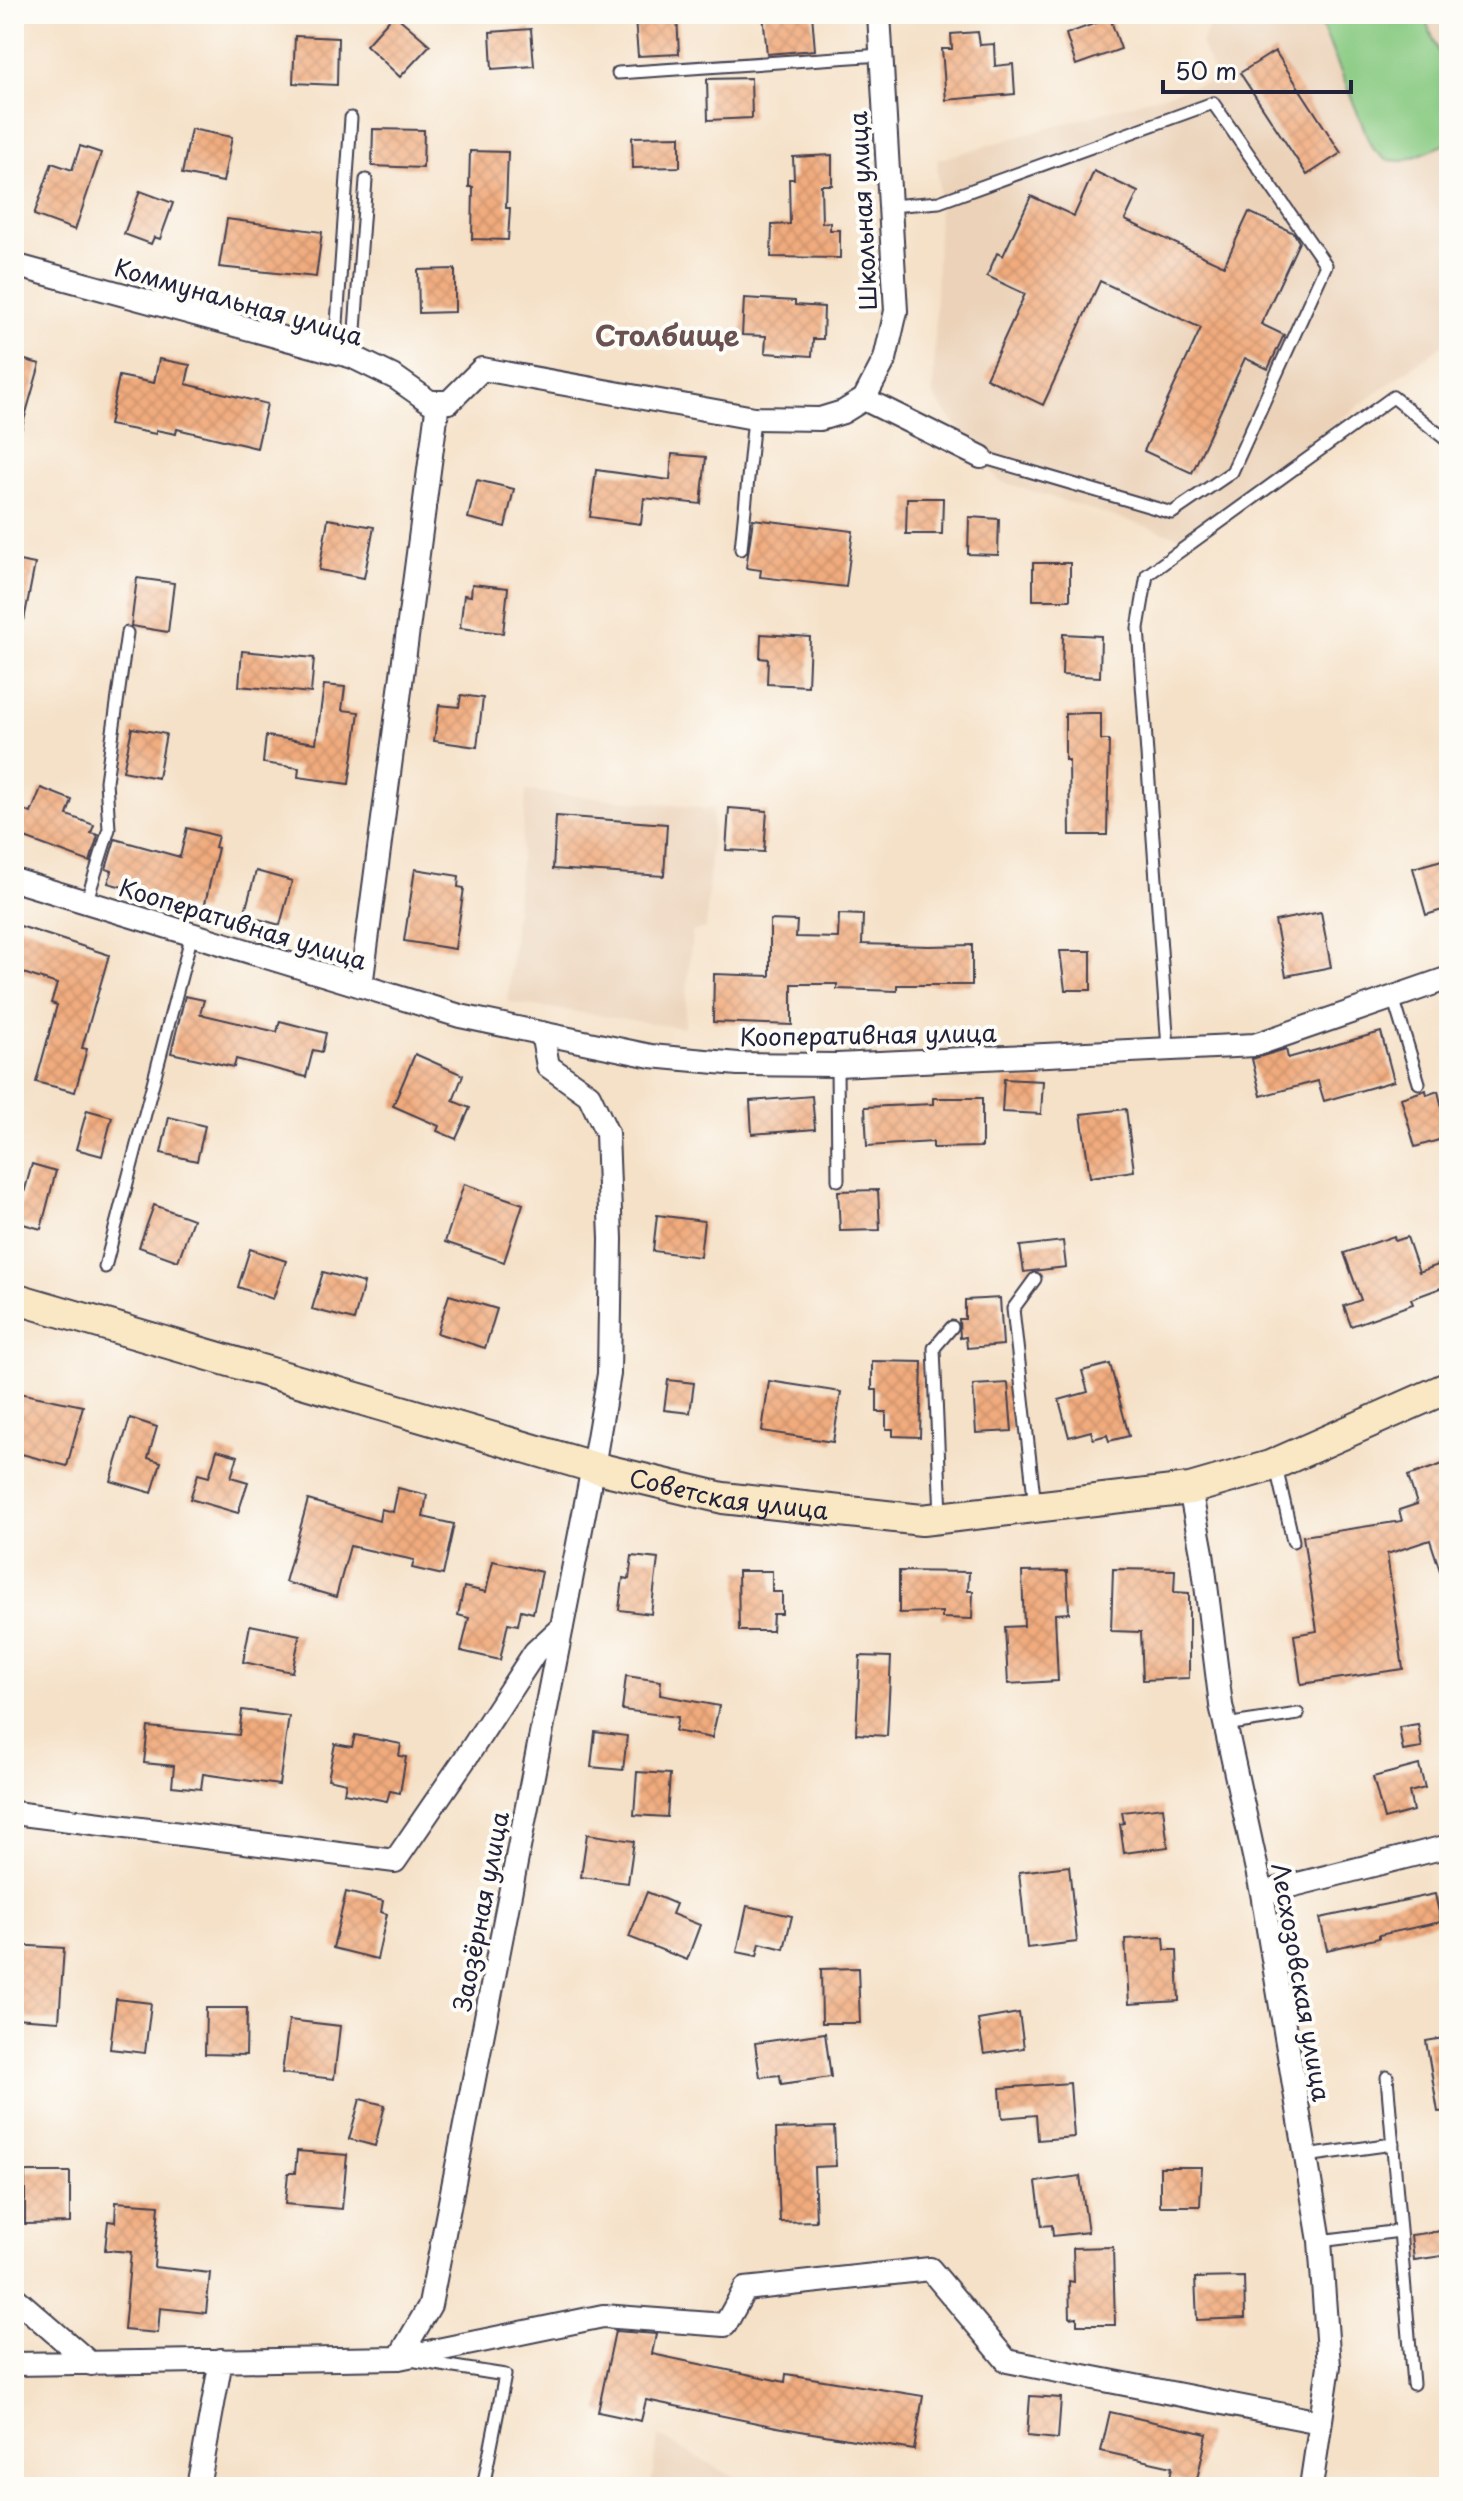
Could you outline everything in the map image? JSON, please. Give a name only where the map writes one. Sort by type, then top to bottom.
[{"type":"street","name":"Школьная улица","points":[[864,399],[885,359],[896,311],[879,14]]},
{"type":"street","name":"Коммунальная улица","points":[[14,265],[344,356],[396,378],[430,402],[438,402]]},
{"type":"street","points":[[361,986],[438,402],[449,402],[482,369],[754,418],[820,419],[843,412],[864,399],[981,457]]},
{"type":"street","name":"Кооперативная улица","points":[[14,880],[460,1016],[651,1056],[738,1064],[837,1065],[1255,1045],[1449,978]]},
{"type":"street","name":"Заозёрная улица","points":[[399,2358],[430,2305],[609,1374],[611,1239],[607,1133],[589,1095],[548,1066],[542,1033]]},
{"type":"street","name":"Советская улица","points":[[14,1298],[593,1467],[723,1498],[922,1520],[1198,1487],[1264,1468],[1449,1387]]},
{"type":"street","name":"Лесхозовская улица","points":[[1198,1487],[1202,1553],[1236,1724],[1320,2241],[1329,2366],[1311,2487]]},
{"type":"street","points":[[14,1813],[395,1861],[535,1652],[562,1627]]},
{"type":"street","points":[[1262,1893],[1449,1846]]},
{"type":"street","points":[[14,2364],[399,2358],[603,2316],[725,2325],[745,2289],[930,2269],[1007,2361],[1320,2422]]},
{"type":"street","points":[[14,2297],[91,2364]]},
{"type":"street","points":[[198,2487],[221,2360]]},
{"type":"lane","points":[[618,73],[881,55]]},
{"type":"lane","points":[[890,206],[939,202],[1213,103],[1326,265],[1232,472],[1172,513],[981,457]]},
{"type":"lane","points":[[344,356],[351,118]]},
{"type":"lane","points":[[344,356],[366,180]]},
{"type":"lane","points":[[1168,1048],[1138,628],[1147,575],[1393,397],[1449,442]]},
{"type":"lane","points":[[741,549],[754,418]]},
{"type":"lane","points":[[86,903],[109,829],[106,781],[127,633]]},
{"type":"lane","points":[[105,1267],[192,934]]},
{"type":"lane","points":[[1393,997],[1419,1083]]},
{"type":"lane","points":[[837,1065],[838,1180]]},
{"type":"lane","points":[[1035,1279],[1013,1309],[1035,1507]]},
{"type":"lane","points":[[942,1517],[934,1348],[952,1327]]},
{"type":"lane","points":[[1264,1468],[1293,1541]]},
{"type":"lane","points":[[1236,1724],[1298,1714]]},
{"type":"lane","points":[[1387,2077],[1413,2384]]},
{"type":"lane","points":[[1306,2156],[1393,2144]]},
{"type":"lane","points":[[1320,2241],[1400,2231]]},
{"type":"lane","points":[[399,2358],[505,2375],[483,2487]]},
{"type":"shaded area","points":[[1216,14],[1449,14],[1449,340],[1180,537],[999,481],[933,395],[939,202],[937,160],[1216,80],[1201,43]]},
{"type":"shaded area","points":[[526,791],[713,809],[706,928],[692,932],[684,1028],[508,1002]]},
{"type":"shaded area","points":[[658,2436],[745,2483],[765,2487],[651,2487]]},
{"type":"green space","points":[[1317,14],[1423,14],[1449,77],[1449,143],[1404,161],[1386,160],[1372,148]]},
{"type":"building","points":[[394,14],[430,45],[400,77],[366,45]]},
{"type":"building","points":[[763,14],[812,14],[815,50],[767,54]]},
{"type":"building","points":[[677,16],[679,54],[638,56],[635,19]]},
{"type":"building","points":[[1110,18],[1121,49],[1076,65],[1066,34]]},
{"type":"building","points":[[531,29],[534,66],[492,69],[490,32]]},
{"type":"building","points":[[978,32],[980,45],[994,44],[995,66],[1013,64],[1015,94],[946,100],[942,49],[952,49],[951,34]]},
{"type":"building","points":[[295,36],[338,38],[337,85],[293,83]]},
{"type":"building","points":[[1275,51],[1341,153],[1307,175],[1240,73]]},
{"type":"building","points":[[751,78],[752,118],[708,120],[707,79]]},
{"type":"building","points":[[191,129],[232,137],[223,182],[182,174]]},
{"type":"building","points":[[373,129],[424,130],[423,168],[372,166]]},
{"type":"building","points":[[680,136],[680,167],[633,168],[632,137]]},
{"type":"building","points":[[80,146],[101,153],[75,230],[34,215],[52,163],[72,170]]},
{"type":"building","points":[[470,151],[508,152],[508,240],[472,239]]},
{"type":"building","points":[[832,155],[832,185],[821,185],[822,223],[830,222],[830,230],[840,230],[840,258],[771,257],[772,225],[790,224],[789,179],[794,179],[793,157]]},
{"type":"building","points":[[1094,171],[1138,192],[1125,220],[1224,266],[1249,212],[1294,233],[1299,242],[1261,324],[1284,335],[1268,369],[1245,358],[1192,473],[1144,451],[1201,328],[1100,281],[1043,405],[986,378],[1025,294],[987,276],[997,253],[1003,256],[1031,196],[1074,216]]},
{"type":"building","points":[[140,191],[173,203],[160,239],[154,237],[151,244],[124,234]]},
{"type":"building","points":[[227,219],[322,232],[316,277],[219,267]]},
{"type":"building","points":[[455,269],[455,312],[419,313],[418,270]]},
{"type":"building","points":[[744,298],[795,301],[795,305],[824,307],[823,339],[813,339],[812,356],[765,353],[766,336],[742,335]]},
{"type":"building","points":[[14,357],[40,364],[20,434],[14,434]]},
{"type":"building","points":[[159,359],[190,365],[186,384],[267,404],[257,448],[177,429],[176,434],[156,430],[156,434],[109,425],[119,376],[154,383]]},
{"type":"building","points":[[672,454],[706,457],[701,504],[644,498],[641,524],[590,517],[596,470],[670,480]]},
{"type":"building","points":[[477,480],[514,489],[505,527],[468,518]]},
{"type":"building","points":[[907,498],[943,498],[942,534],[906,534]]},
{"type":"building","points":[[969,517],[999,519],[998,555],[968,554]]},
{"type":"building","points":[[328,519],[374,527],[364,578],[319,570]]},
{"type":"building","points":[[753,519],[853,531],[846,587],[760,577],[761,570],[746,568]]},
{"type":"building","points":[[14,560],[35,564],[24,620],[14,619]]},
{"type":"building","points":[[1033,563],[1070,563],[1070,600],[1033,600]]},
{"type":"building","points":[[137,578],[174,583],[168,632],[131,626]]},
{"type":"building","points":[[472,584],[508,588],[503,633],[460,628],[464,595],[471,596]]},
{"type":"building","points":[[761,634],[810,637],[808,686],[767,684],[768,659],[760,658]]},
{"type":"building","points":[[1063,634],[1101,636],[1100,677],[1062,675]]},
{"type":"building","points":[[242,651],[314,658],[311,693],[239,686]]},
{"type":"building","points":[[324,685],[345,687],[342,710],[359,712],[349,784],[298,777],[299,768],[263,763],[266,736],[316,743]]},
{"type":"building","points":[[461,695],[483,698],[477,747],[434,741],[439,705],[459,707]]},
{"type":"building","points":[[1101,713],[1101,740],[1109,740],[1107,835],[1070,835],[1065,714]]},
{"type":"building","points":[[132,728],[166,734],[158,778],[123,771]]},
{"type":"building","points":[[41,788],[72,800],[67,815],[94,825],[91,833],[98,835],[90,862],[14,834],[14,807],[31,813]]},
{"type":"building","points":[[729,808],[767,811],[764,852],[726,850]]},
{"type":"building","points":[[556,816],[667,824],[664,876],[553,869]]},
{"type":"building","points":[[187,828],[218,836],[203,912],[108,883],[112,871],[106,869],[115,839],[180,857]]},
{"type":"building","points":[[1449,858],[1449,908],[1426,915],[1413,868]]},
{"type":"building","points":[[415,869],[459,876],[458,887],[464,888],[455,949],[404,941]]},
{"type":"building","points":[[256,871],[292,881],[280,925],[244,915]]},
{"type":"building","points":[[1321,912],[1331,967],[1286,976],[1275,921]]},
{"type":"building","points":[[839,914],[863,915],[862,944],[972,945],[972,985],[897,985],[897,991],[837,989],[837,984],[792,984],[792,1025],[713,1022],[714,974],[770,976],[770,920],[797,921],[796,937],[838,938]]},
{"type":"building","points":[[14,924],[109,955],[82,1048],[87,1049],[75,1092],[36,1082],[57,1005],[51,1003],[57,984],[14,970]]},
{"type":"building","points":[[1060,951],[1091,951],[1091,990],[1065,990]]},
{"type":"building","points":[[185,996],[204,1000],[200,1014],[277,1032],[280,1021],[326,1033],[322,1052],[313,1050],[306,1077],[236,1059],[234,1067],[171,1053]]},
{"type":"building","points":[[1381,1032],[1394,1081],[1324,1101],[1318,1081],[1261,1096],[1252,1059],[1286,1049],[1288,1058]]},
{"type":"building","points":[[415,1054],[463,1075],[453,1101],[470,1108],[456,1139],[437,1131],[439,1126],[393,1106]]},
{"type":"building","points":[[1004,1079],[1043,1081],[1041,1114],[1002,1112]]},
{"type":"building","points":[[1426,1090],[1427,1095],[1438,1091],[1449,1137],[1415,1147],[1401,1098]]},
{"type":"building","points":[[812,1096],[815,1129],[752,1134],[750,1101]]},
{"type":"building","points":[[933,1098],[982,1098],[982,1147],[933,1148],[933,1142],[867,1146],[865,1107],[933,1104]]},
{"type":"building","points":[[1126,1109],[1134,1171],[1090,1177],[1081,1114]]},
{"type":"building","points":[[87,1110],[112,1117],[102,1156],[76,1149]]},
{"type":"building","points":[[169,1117],[205,1126],[197,1161],[161,1153]]},
{"type":"building","points":[[32,1164],[56,1171],[41,1229],[16,1222]]},
{"type":"building","points":[[464,1184],[523,1204],[504,1262],[445,1242]]},
{"type":"building","points":[[878,1190],[880,1230],[840,1231],[838,1191]]},
{"type":"building","points":[[154,1205],[193,1219],[178,1261],[139,1247]]},
{"type":"building","points":[[657,1215],[704,1221],[700,1257],[653,1251]]},
{"type":"building","points":[[1394,1236],[1395,1241],[1407,1237],[1419,1272],[1449,1261],[1449,1285],[1411,1299],[1413,1304],[1351,1326],[1344,1306],[1361,1300],[1344,1253]]},
{"type":"building","points":[[1063,1241],[1066,1267],[1024,1272],[1020,1246]]},
{"type":"building","points":[[250,1249],[286,1261],[273,1299],[238,1287]]},
{"type":"building","points":[[323,1272],[364,1283],[354,1320],[312,1309]]},
{"type":"building","points":[[449,1295],[497,1309],[485,1348],[437,1333]]},
{"type":"building","points":[[1000,1298],[1003,1345],[967,1348],[966,1337],[960,1338],[959,1319],[965,1319],[965,1300]]},
{"type":"building","points":[[872,1361],[922,1362],[920,1437],[893,1436],[893,1429],[886,1429],[886,1412],[877,1412],[877,1390],[872,1390]]},
{"type":"building","points":[[1110,1364],[1129,1436],[1109,1441],[1107,1435],[1093,1439],[1091,1431],[1069,1437],[1059,1400],[1088,1392],[1082,1371]]},
{"type":"building","points":[[668,1380],[694,1383],[690,1413],[664,1410]]},
{"type":"building","points":[[769,1381],[841,1392],[833,1442],[762,1431]]},
{"type":"building","points":[[1008,1383],[1012,1431],[976,1433],[973,1385]]},
{"type":"building","points":[[14,1392],[83,1406],[67,1466],[14,1452]]},
{"type":"building","points":[[130,1418],[157,1427],[148,1458],[161,1462],[152,1493],[111,1481]]},
{"type":"building","points":[[217,1450],[238,1456],[231,1477],[248,1482],[238,1513],[190,1499],[198,1474],[209,1477]]},
{"type":"building","points":[[1449,1462],[1449,1586],[1445,1586],[1430,1540],[1387,1554],[1403,1669],[1301,1684],[1294,1635],[1317,1631],[1303,1536],[1402,1521],[1399,1510],[1417,1504],[1408,1476]]},
{"type":"building","points":[[398,1488],[427,1495],[423,1517],[454,1524],[443,1575],[412,1568],[414,1560],[350,1546],[336,1597],[285,1582],[308,1500],[379,1521],[381,1509],[393,1512]]},
{"type":"building","points":[[632,1556],[658,1559],[651,1614],[619,1610],[623,1578],[629,1579]]},
{"type":"building","points":[[493,1561],[542,1572],[533,1613],[521,1610],[518,1625],[508,1623],[500,1660],[461,1651],[469,1618],[458,1615],[464,1587],[486,1592]]},
{"type":"building","points":[[1113,1569],[1175,1570],[1174,1592],[1189,1593],[1189,1678],[1143,1680],[1141,1632],[1111,1631]]},
{"type":"building","points":[[738,1571],[772,1571],[772,1592],[782,1592],[782,1614],[773,1614],[772,1631],[739,1631]]},
{"type":"building","points":[[899,1571],[969,1572],[968,1591],[973,1591],[972,1619],[942,1618],[942,1612],[899,1613]]},
{"type":"building","points":[[1067,1571],[1069,1613],[1055,1614],[1058,1681],[1008,1684],[1005,1627],[1024,1626],[1022,1572]]},
{"type":"building","points":[[250,1625],[300,1635],[292,1672],[243,1662]]},
{"type":"building","points":[[860,1656],[891,1657],[887,1736],[856,1734]]},
{"type":"building","points":[[626,1676],[661,1681],[660,1695],[719,1706],[712,1738],[675,1731],[678,1717],[622,1710]]},
{"type":"building","points":[[242,1710],[289,1716],[279,1785],[203,1774],[201,1789],[172,1786],[174,1766],[144,1763],[148,1727],[239,1735]]},
{"type":"building","points":[[1418,1724],[1422,1748],[1403,1751],[1399,1727]]},
{"type":"building","points":[[595,1732],[627,1736],[623,1770],[591,1767]]},
{"type":"building","points":[[355,1735],[401,1744],[399,1756],[406,1757],[400,1793],[390,1791],[387,1801],[344,1793],[346,1783],[328,1779],[335,1744],[352,1747]]},
{"type":"building","points":[[1419,1765],[1425,1788],[1409,1792],[1413,1811],[1384,1819],[1373,1777]]},
{"type":"building","points":[[637,1772],[670,1774],[667,1817],[634,1815]]},
{"type":"building","points":[[1163,1807],[1168,1847],[1124,1853],[1120,1824],[1124,1823],[1122,1812]]},
{"type":"building","points":[[587,1834],[634,1841],[628,1883],[581,1877]]},
{"type":"building","points":[[1069,1866],[1077,1942],[1027,1948],[1019,1872]]},
{"type":"building","points":[[346,1892],[383,1901],[381,1912],[387,1914],[377,1959],[333,1948]]},
{"type":"building","points":[[647,1892],[676,1904],[672,1914],[700,1925],[687,1960],[629,1937]]},
{"type":"building","points":[[1435,1894],[1441,1922],[1327,1950],[1320,1918]]},
{"type":"building","points":[[747,1906],[792,1916],[784,1949],[760,1943],[757,1956],[737,1952]]},
{"type":"building","points":[[1164,1937],[1165,1950],[1177,1950],[1179,2001],[1129,2004],[1125,1939]]},
{"type":"building","points":[[14,1945],[64,1948],[59,2021],[14,2018]]},
{"type":"building","points":[[858,1968],[860,2023],[822,2023],[821,1969]]},
{"type":"building","points":[[116,1999],[151,2003],[145,2053],[110,2049]]},
{"type":"building","points":[[206,2008],[247,2008],[246,2055],[205,2054]]},
{"type":"building","points":[[1019,2013],[1024,2048],[984,2054],[978,2020]]},
{"type":"building","points":[[289,2020],[340,2026],[334,2079],[282,2073]]},
{"type":"building","points":[[825,2033],[831,2077],[781,2084],[780,2075],[760,2077],[755,2043]]},
{"type":"building","points":[[1449,2037],[1449,2111],[1438,2112],[1426,2041]]},
{"type":"building","points":[[1070,2083],[1074,2137],[1038,2140],[1036,2115],[1002,2118],[1000,2088]]},
{"type":"building","points":[[360,2099],[385,2105],[375,2146],[349,2139]]},
{"type":"building","points":[[834,2127],[836,2166],[814,2167],[816,2221],[780,2222],[776,2129]]},
{"type":"building","points":[[297,2151],[347,2155],[342,2209],[285,2204],[288,2173],[295,2173]]},
{"type":"building","points":[[1160,2167],[1202,2167],[1200,2206],[1160,2206]]},
{"type":"building","points":[[25,2172],[70,2172],[70,2223],[25,2224]]},
{"type":"building","points":[[1080,2176],[1088,2232],[1053,2236],[1052,2225],[1042,2226],[1036,2182]]},
{"type":"building","points":[[116,2202],[159,2205],[154,2267],[210,2273],[206,2313],[160,2308],[158,2333],[124,2330],[131,2252],[105,2250],[108,2221],[115,2222]]},
{"type":"building","points":[[1449,2230],[1449,2255],[1414,2260],[1411,2235]]},
{"type":"building","points":[[1113,2247],[1115,2325],[1077,2325],[1077,2317],[1070,2318],[1069,2281],[1074,2282],[1073,2248]]},
{"type":"building","points":[[1244,2277],[1245,2318],[1197,2320],[1195,2278]]},
{"type":"building","points":[[615,2331],[656,2334],[652,2354],[785,2382],[786,2374],[923,2396],[914,2450],[777,2427],[646,2400],[641,2421],[598,2412]]},
{"type":"building","points":[[1030,2396],[1061,2398],[1058,2439],[1027,2436]]},
{"type":"building","points":[[1110,2412],[1207,2434],[1196,2484],[1170,2478],[1172,2467],[1101,2451]]},
{"type":"district","name":"Столбище","points":[[667,334]]}]
